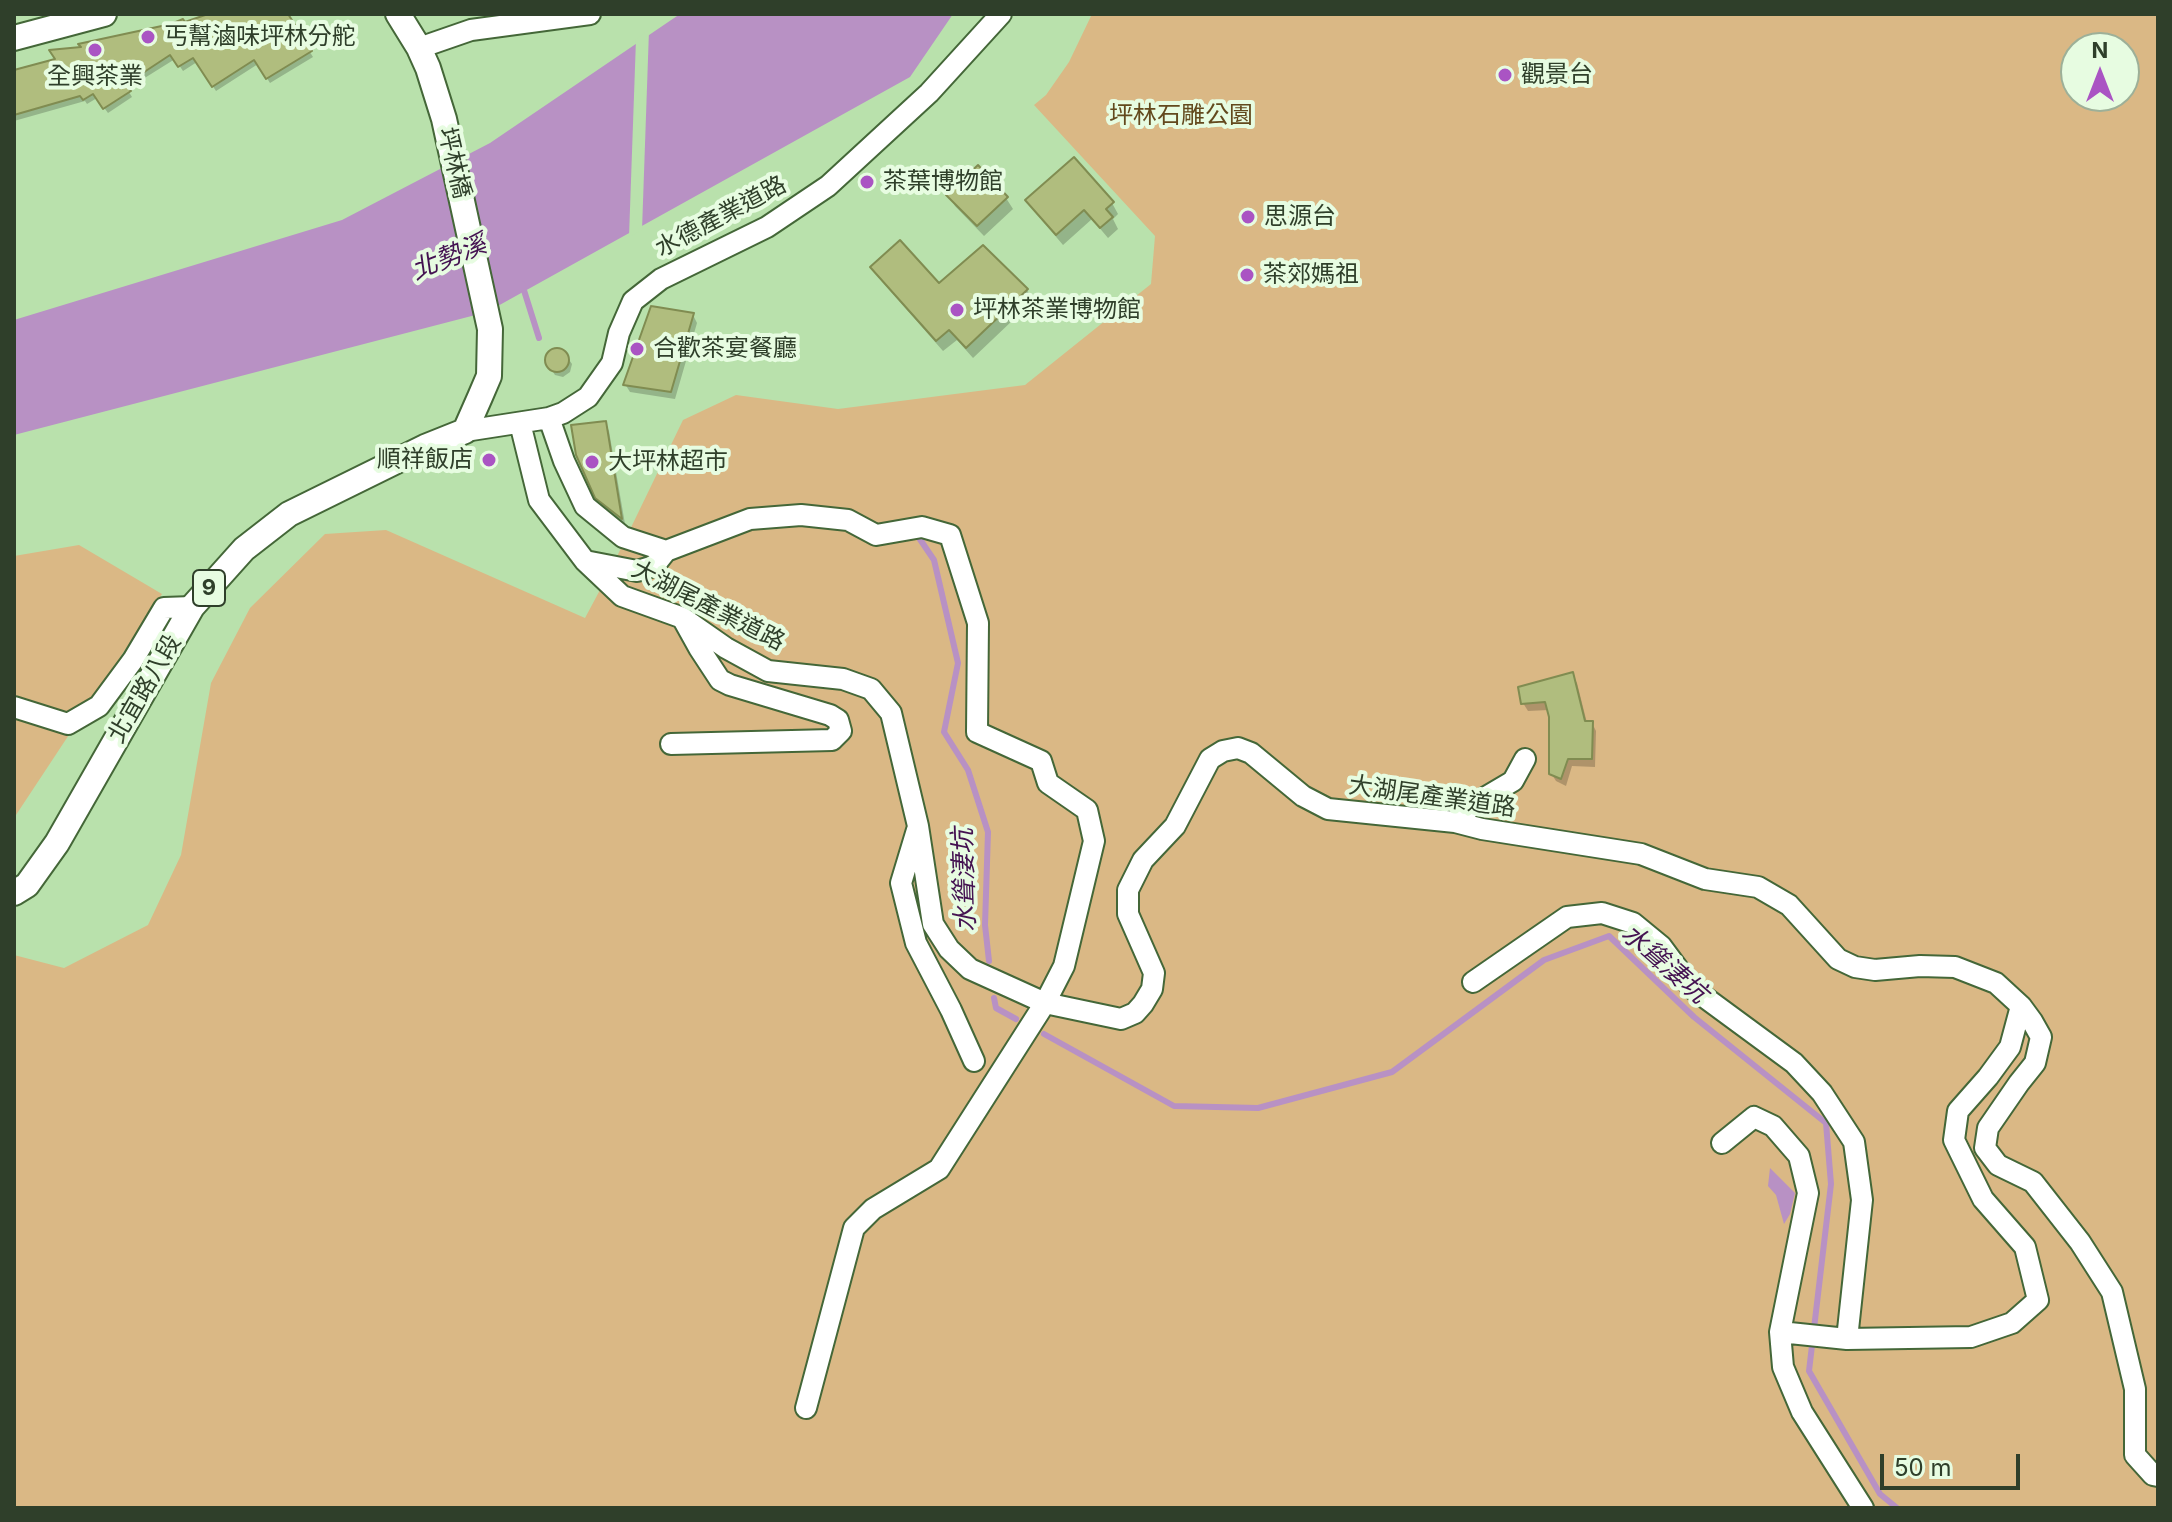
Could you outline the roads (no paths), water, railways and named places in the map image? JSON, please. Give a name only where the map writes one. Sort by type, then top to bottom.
[{"type":"main road","points":[[14,28],[30,14]]},
{"type":"main road","points":[[14,38],[104,14]]},
{"type":"main road","points":[[398,14],[419,48]]},
{"type":"main road","name":"坪林橋","points":[[419,48],[444,119],[490,329],[489,376],[465,431]]},
{"type":"main road","name":"北宜路八段","points":[[14,893],[27,885],[57,843],[192,607],[244,549],[289,514],[425,447],[465,431]]},
{"type":"street","points":[[512,14],[546,20]]},
{"type":"street","points":[[419,48],[471,30],[590,14]]},
{"type":"street","name":"水德產業道路","points":[[465,431],[549,418],[588,397],[612,363],[619,333],[633,301],[661,279],[767,227],[828,186],[929,93],[1001,14]]},
{"type":"street","points":[[549,418],[585,506],[623,537],[666,551]]},
{"type":"street","name":"大湖尾產業道路","points":[[520,423],[539,500],[585,561],[622,596],[683,618],[726,648],[768,671],[843,679],[871,689],[891,713],[918,826],[933,924],[949,949],[970,969],[1045,1003],[1121,1019],[1135,1013],[1143,1004],[1152,989],[1154,973],[1128,914],[1128,890],[1143,860],[1175,826],[1210,759],[1223,751],[1238,748],[1251,753],[1303,796],[1328,809],[1455,822],[1641,854],[1705,879],[1758,887],[1789,905],[1838,959],[1855,967],[1875,970],[1955,967],[1996,983],[2021,1006],[2041,1037],[2035,1063],[1988,1128],[1985,1148],[1998,1165],[2033,1182],[2080,1242],[2112,1292],[2135,1389],[2135,1455],[2153,1475],[2158,1476]]},
{"type":"street","points":[[585,561],[637,571],[654,566],[666,551],[750,519],[801,515],[848,520],[876,535],[922,527],[950,535],[978,623],[977,732],[1041,761],[1048,783],[1087,810],[1094,841],[1064,966],[1045,1003],[939,1169],[873,1209],[854,1228],[806,1408]]},
{"type":"street","points":[[14,707],[68,724],[99,706],[133,660],[164,608],[192,607]]},
{"type":"street","points":[[671,744],[832,740],[841,731],[838,720],[830,715],[720,680],[683,618]]},
{"type":"street","points":[[1455,822],[1474,804],[1513,781],[1525,759]]},
{"type":"street","points":[[918,826],[901,883],[916,943],[974,1061]]},
{"type":"street","points":[[1473,982],[1567,917],[1602,913],[1633,923],[1661,946],[1692,988],[1794,1063],[1822,1093],[1854,1142],[1862,1200],[1847,1339]]},
{"type":"street","points":[[1780,1332],[1847,1339],[1971,1337],[2012,1323],[2038,1300],[2025,1247],[1983,1199],[1954,1140],[1958,1111],[2010,1047],[2021,1006]]},
{"type":"street","points":[[1722,1143],[1754,1117],[1773,1126],[1799,1156],[1808,1193],[1780,1332],[1783,1367],[1802,1412],[1863,1508]]},
{"type":"water","name":"北勢溪","points":[[680,14],[953,14],[910,77],[487,312],[14,435],[14,320],[342,220],[490,143]]},
{"type":"water","points":[[1770,1168],[1795,1193],[1784,1224],[1776,1195],[1768,1186]]},
{"type":"waterway","name":"水聳淒坑","points":[[522,284],[539,338]]},
{"type":"waterway","name":"水聳淒坑","points":[[915,532],[934,560],[958,663],[944,732],[968,770],[988,832],[985,925],[989,961]]},
{"type":"waterway","name":"水聳淒坑","points":[[1044,1034],[1174,1106],[1258,1108],[1392,1072],[1544,960],[1609,936],[1694,1017],[1826,1123],[1831,1184],[1809,1371],[1880,1494],[1897,1508]]},
{"type":"waterway","name":"水聳淒坑","points":[[994,998],[996,1008],[1016,1019]]},
{"type":"place","name":"丐幫滷味坪林分舵","points":[[148,37]]},
{"type":"place","name":"全興茶業","points":[[95,50]]},
{"type":"place","name":"觀景台","points":[[1505,75]]},
{"type":"place","name":"茶葉博物館","points":[[867,182]]},
{"type":"place","name":"思源台","points":[[1248,217]]},
{"type":"place","name":"茶郊媽祖","points":[[1247,275]]},
{"type":"place","name":"坪林茶業博物館","points":[[957,310]]},
{"type":"place","name":"合歡茶宴餐廳","points":[[637,349]]},
{"type":"place","name":"順祥飯店","points":[[489,460]]},
{"type":"place","name":"大坪林超市","points":[[592,462]]},
{"type":"park label","name":"坪林石雕公園","points":[[1181,116]]}]
